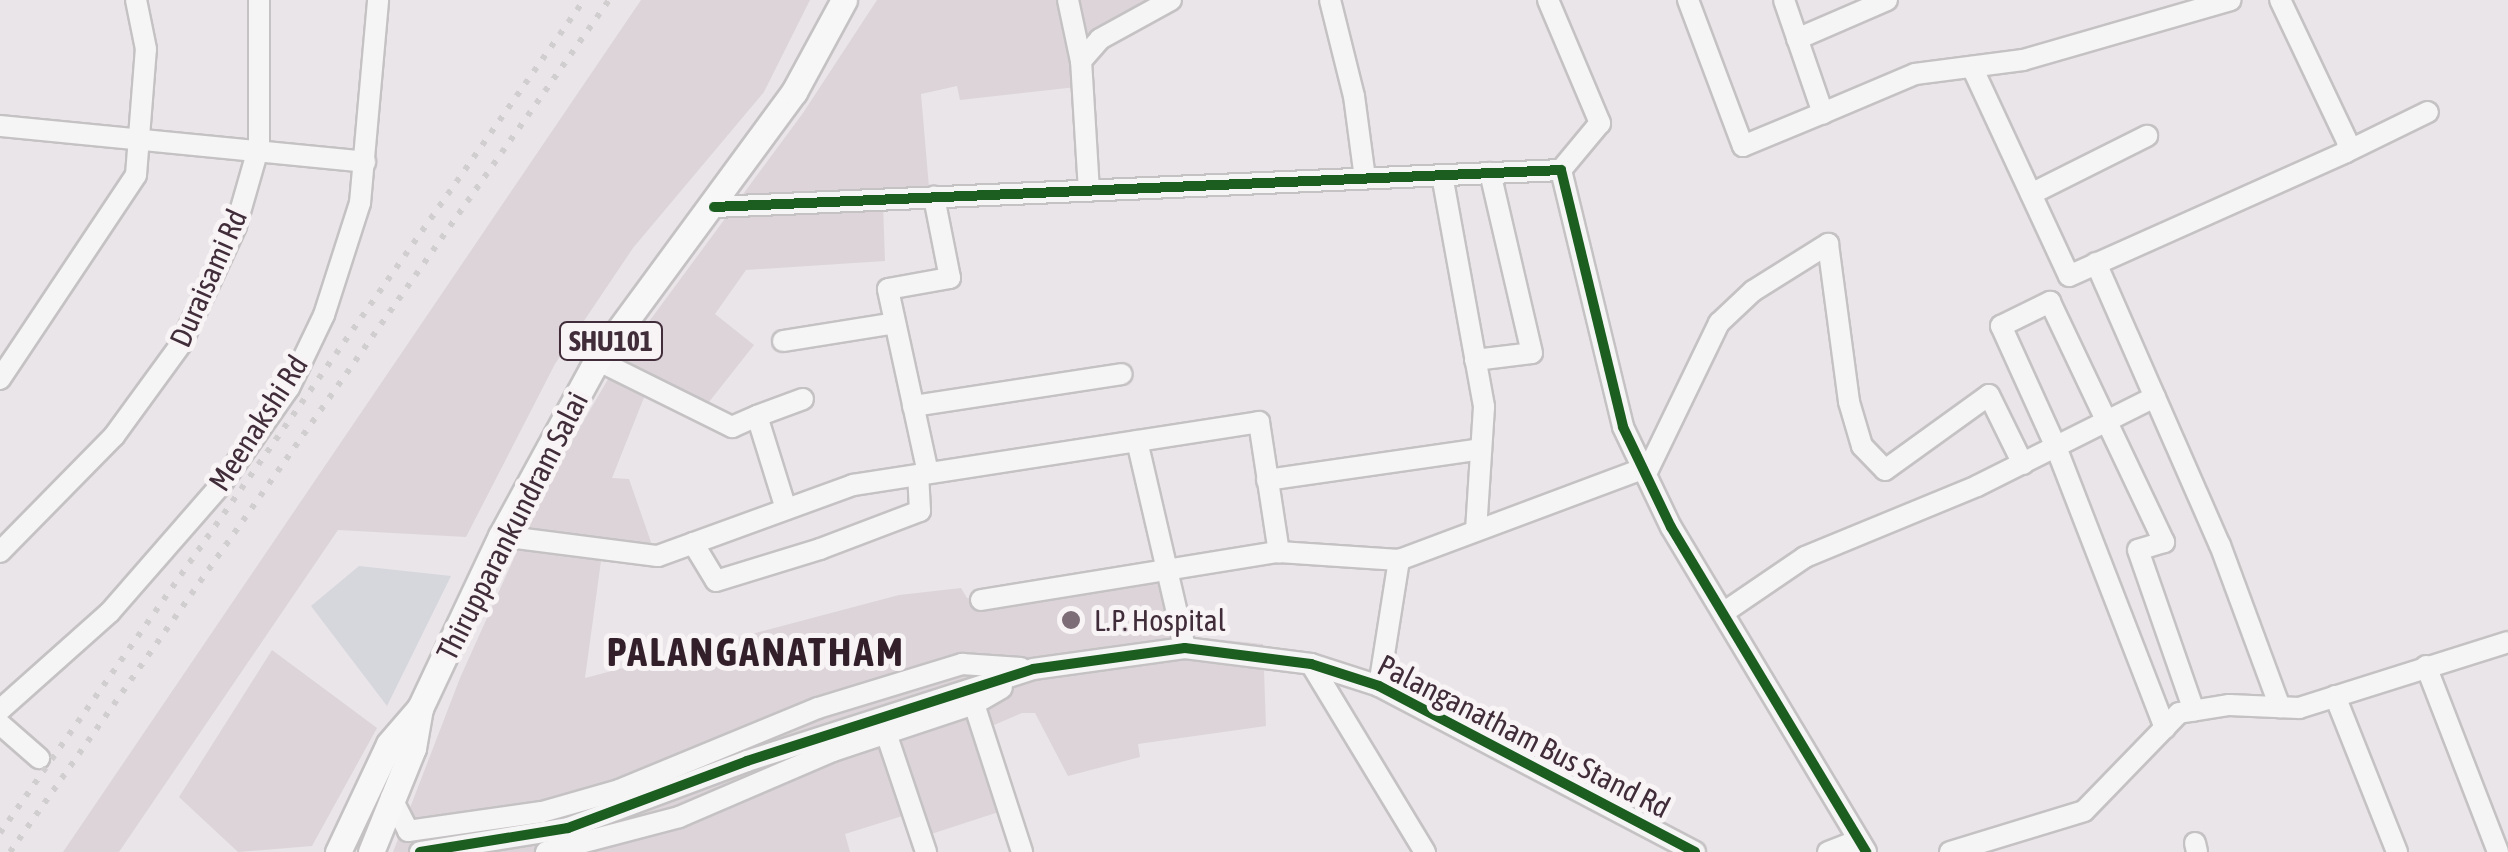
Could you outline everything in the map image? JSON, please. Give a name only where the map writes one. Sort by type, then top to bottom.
[{"type":"main road","name":"Thirupparankundram Salai","points":[[373,844],[413,748],[420,708],[501,536],[597,360],[714,207],[794,92],[844,0]]},
{"type":"main road","name":"Thirupparankundram Salai","points":[[337,851],[389,744],[420,708]]},
{"type":"street","points":[[0,379],[136,175],[146,49],[136,0]]},
{"type":"street","name":"Duraisami Rd","points":[[0,552],[114,436],[181,344],[236,226],[256,153],[259,0]]},
{"type":"street","name":"Meenakshi Rd","points":[[0,710],[110,612],[220,486],[288,388],[324,315],[360,203],[378,0]]},
{"type":"street","points":[[1068,0],[1080,60],[1089,191]]},
{"type":"street","points":[[1080,60],[1100,38],[1171,0]]},
{"type":"street","points":[[1330,0],[1354,96],[1365,178]]},
{"type":"street","points":[[714,207],[1560,170],[1600,124],[1548,0]]},
{"type":"street","points":[[1688,0],[1742,146],[1915,74],[2023,60],[2231,0]]},
{"type":"street","points":[[1784,0],[1824,113]]},
{"type":"street","points":[[1797,38],[1887,0]]},
{"type":"street","points":[[2280,0],[2348,144],[2346,152]]},
{"type":"street","points":[[1972,66],[2069,276],[2428,112]]},
{"type":"street","points":[[0,126],[138,144],[365,162]]},
{"type":"street","points":[[2031,194],[2147,136]]},
{"type":"street","points":[[1560,170],[1623,427],[1722,613],[1862,846],[1828,852]]},
{"type":"street","points":[[1475,360],[1532,353],[1490,173]]},
{"type":"street","points":[[1442,175],[1484,407],[1476,530]]},
{"type":"street","points":[[693,543],[716,581],[802,555],[920,511],[923,474],[888,289],[950,278],[934,198]]},
{"type":"street","points":[[981,600],[1279,552],[1399,560],[1644,472],[1719,323],[1753,291],[1828,244],[1849,402],[1862,446],[1884,470],[1989,396],[2024,464]]},
{"type":"street","points":[[2096,264],[2220,544],[2280,707]]},
{"type":"street","points":[[2166,728],[2056,447],[2001,326],[2050,302],[2164,542],[2138,550],[2194,711]]},
{"type":"street","points":[[784,340],[895,322]]},
{"type":"street","points":[[597,360],[732,427],[804,399]]},
{"type":"street","points":[[913,406],[1122,374]]},
{"type":"street","points":[[1722,613],[1805,557],[2024,464],[2155,398]]},
{"type":"street","points":[[758,416],[786,509]]},
{"type":"street","points":[[501,536],[658,556],[853,486],[1259,422],[1279,552]]},
{"type":"street","points":[[1137,441],[1185,648]]},
{"type":"street","points":[[1268,480],[1481,449]]},
{"type":"street","points":[[1379,686],[1399,560]]},
{"type":"street","points":[[1950,852],[1987,847],[2084,811],[2179,714],[2280,707],[2335,696],[2508,642]]},
{"type":"street","name":"Palanganatham Bus Stand Rd","points":[[420,852],[568,828],[747,761],[1033,669],[1185,648],[1311,664],[1379,686],[1694,852]]},
{"type":"street","points":[[337,851],[373,844],[408,831],[542,812],[619,790],[818,708],[962,664],[1033,669]]},
{"type":"street","points":[[1311,664],[1425,852]]},
{"type":"street","points":[[2426,666],[2498,852]]},
{"type":"street","points":[[546,852],[680,816],[886,733],[974,704],[1033,669]]},
{"type":"street","points":[[2335,696],[2397,852]]},
{"type":"street","points":[[974,704],[1022,852]]},
{"type":"street","points":[[0,724],[39,758]]},
{"type":"street","points":[[886,733],[926,852]]},
{"type":"street","points":[[391,797],[408,831]]},
{"type":"shaded area","points":[[641,0],[810,0],[764,92],[633,248],[555,364],[466,537],[338,530],[119,852],[63,852]]},
{"type":"shaded area","points":[[877,0],[1165,0],[1098,39],[1085,86],[960,100],[957,86],[921,94],[930,199],[883,203],[885,261],[746,270],[715,314],[754,345],[694,421],[645,395],[612,478],[629,479],[659,565],[601,561],[585,678],[899,595],[961,588],[967,598],[1176,571],[1185,636],[1263,644],[1266,726],[1138,744],[1140,757],[1068,776],[1035,713],[1022,713],[987,728],[1011,808],[922,837],[912,813],[845,834],[850,852],[393,852],[460,678],[549,480],[614,369],[803,113]]},
{"type":"shaded area","points":[[359,566],[451,576],[387,706],[311,606]]},
{"type":"shaded area","points":[[272,650],[377,728],[312,846],[238,852],[179,797]]},
{"type":"railway","points":[[0,833],[584,0]]},
{"type":"railway","points":[[10,852],[609,0]]},
{"type":"cycle path","points":[[714,207],[1561,170],[1623,427],[1671,527],[1866,852]]},
{"type":"cycle path","points":[[420,852],[568,828],[747,761],[1033,669],[1185,648],[1311,664],[1379,686],[1695,852]]},
{"type":"place","name":"L.P. Hospital","points":[[1071,620]]},
{"type":"district","name":"PALANGANATHAM","points":[[756,652]]}]
